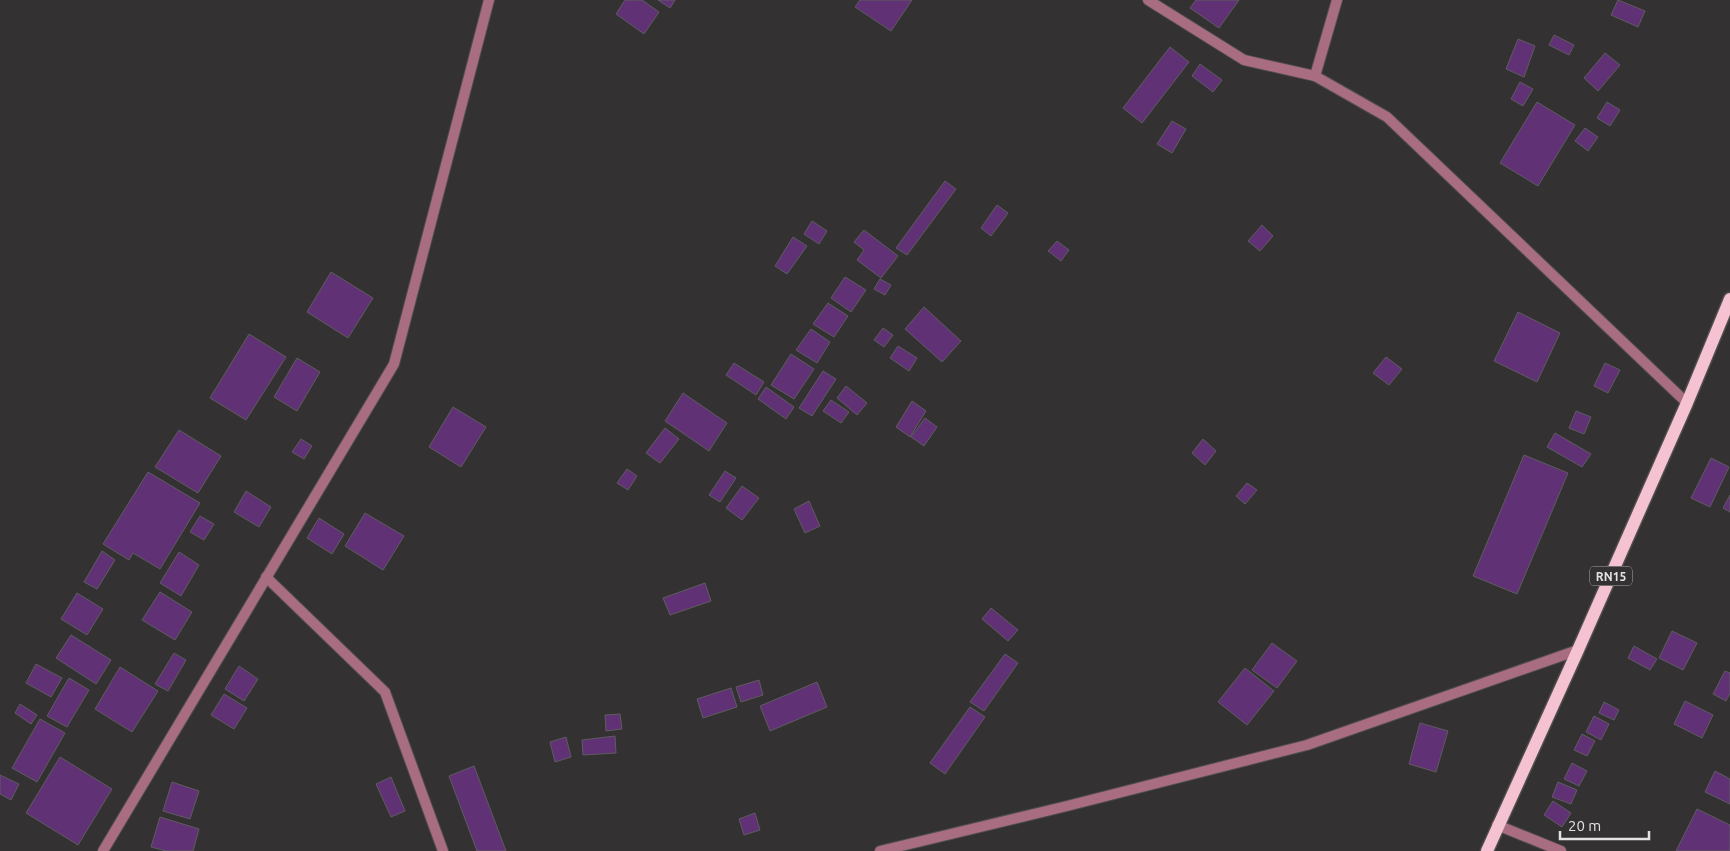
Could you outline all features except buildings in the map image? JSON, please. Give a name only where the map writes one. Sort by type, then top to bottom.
[{"type":"main road","name":"RN15","points":[[1487,851],[1687,404],[1730,299]]},
{"type":"street","points":[[103,851],[394,364],[489,0]]},
{"type":"street","points":[[1148,0],[1244,60],[1315,76],[1387,117],[1687,404]]},
{"type":"street","points":[[1315,76],[1337,0]]},
{"type":"street","points":[[266,577],[385,692],[443,851]]},
{"type":"street","points":[[880,851],[1077,804],[1307,745],[1578,650]]},
{"type":"street","points":[[1497,825],[1560,851]]}]
